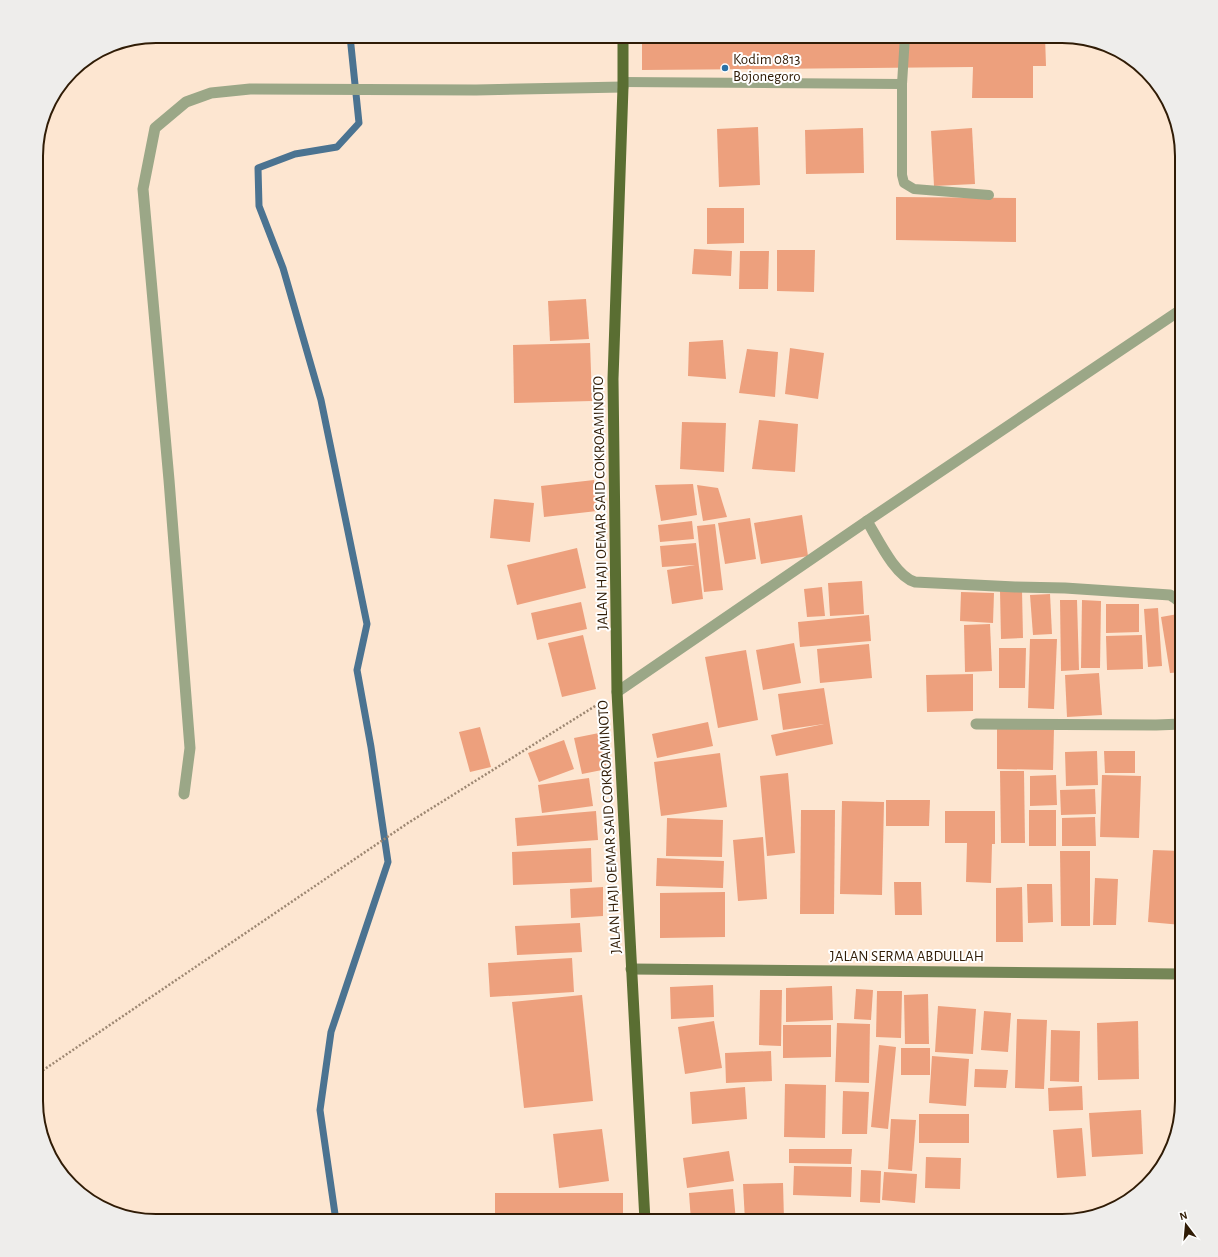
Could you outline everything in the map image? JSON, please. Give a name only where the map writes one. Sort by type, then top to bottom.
[{"type":"main road","name":"JALAN HAJI OEMAR SAID COKROAMINOTO","points":[[623,43],[623,85],[613,379],[617,692],[645,1214]]},
{"type":"main road","name":"JALAN SERMA ABDULLAH","points":[[631,969],[1175,974]]},
{"type":"street","points":[[184,794],[190,748],[169,480],[143,189],[155,128],[186,102],[211,93],[250,89],[476,90],[623,85]]},
{"type":"street","points":[[617,692],[867,521],[1175,314]]},
{"type":"street","points":[[867,521],[897,570],[908,580],[915,582],[1065,588],[1170,595],[1175,598]]},
{"type":"street","points":[[976,724],[1175,724]]},
{"type":"lane","points":[[905,43],[902,84],[902,175],[904,183],[914,189],[989,195]]},
{"type":"lane","points":[[623,85],[902,84]]},
{"type":"path","points":[[43,1070],[399,829],[617,692]]},
{"type":"building","name":"Kodim 0813 Bojonegoro","points":[[642,43],[1045,43],[1046,66],[1033,66],[1033,98],[972,98],[973,67],[642,70]]},
{"type":"building","points":[[758,127],[760,185],[719,187],[717,129]]},
{"type":"building","points":[[863,128],[864,173],[806,174],[805,130]]},
{"type":"building","points":[[972,128],[975,184],[934,186],[931,131]]},
{"type":"building","points":[[896,197],[1016,198],[1016,242],[896,240]]},
{"type":"building","points":[[707,208],[744,208],[744,243],[707,244]]},
{"type":"building","points":[[694,249],[732,251],[731,276],[692,274]]},
{"type":"building","points":[[777,250],[815,250],[814,292],[777,291]]},
{"type":"building","points":[[740,251],[769,251],[768,289],[739,289]]},
{"type":"building","points":[[586,299],[589,339],[550,341],[548,301]]},
{"type":"building","points":[[723,340],[726,379],[688,376],[689,342]]},
{"type":"building","points":[[590,343],[592,401],[514,403],[513,345]]},
{"type":"building","points":[[790,348],[824,353],[818,399],[785,394]]},
{"type":"building","points":[[747,349],[778,352],[775,397],[739,393]]},
{"type":"building","points":[[759,420],[798,424],[795,472],[752,469]]},
{"type":"building","points":[[682,422],[726,423],[724,472],[680,469]]},
{"type":"building","points":[[594,480],[597,511],[544,517],[541,486]]},
{"type":"building","points":[[693,484],[697,515],[661,521],[655,485]]},
{"type":"building","points":[[697,485],[718,488],[727,517],[703,521]]},
{"type":"building","points":[[494,499],[534,503],[530,542],[490,538]]},
{"type":"building","points":[[802,515],[808,556],[761,564],[754,523]]},
{"type":"building","points":[[750,518],[756,559],[725,564],[718,523]]},
{"type":"building","points":[[692,521],[694,539],[660,542],[658,525]]},
{"type":"building","points":[[715,524],[723,590],[704,592],[697,526]]},
{"type":"building","points":[[696,543],[703,599],[672,604],[667,570],[695,565],[662,567],[660,546]]},
{"type":"building","points":[[577,548],[586,588],[517,605],[507,565]]},
{"type":"building","points":[[862,581],[864,614],[830,616],[828,583]]},
{"type":"building","points":[[822,587],[825,616],[807,617],[804,589]]},
{"type":"building","points":[[1022,590],[1023,638],[1001,639],[1000,591]]},
{"type":"building","points":[[961,592],[994,593],[993,623],[960,621]]},
{"type":"building","points":[[1050,594],[1052,634],[1033,635],[1030,595]]},
{"type":"building","points":[[1060,600],[1077,600],[1079,670],[1061,671]]},
{"type":"building","points":[[1082,600],[1101,601],[1100,668],[1081,668]]},
{"type":"building","points":[[581,602],[587,629],[537,640],[531,613]]},
{"type":"building","points":[[1106,604],[1139,604],[1139,632],[1106,633]]},
{"type":"building","points":[[1158,608],[1162,666],[1148,667],[1144,609]]},
{"type":"building","points":[[869,615],[871,641],[800,647],[798,622]]},
{"type":"building","points":[[1175,615],[1175,673],[1170,673],[1161,617]]},
{"type":"building","points":[[990,624],[992,671],[965,672],[964,625]]},
{"type":"building","points":[[583,635],[596,689],[562,697],[548,643]]},
{"type":"building","points":[[1142,635],[1143,669],[1107,670],[1106,636]]},
{"type":"building","points":[[1030,639],[1057,639],[1054,709],[1028,708]]},
{"type":"building","points":[[794,643],[801,683],[763,690],[756,650]]},
{"type":"building","points":[[869,644],[872,678],[820,683],[817,649]]},
{"type":"building","points":[[999,648],[1026,648],[1025,688],[999,688]]},
{"type":"building","points":[[746,650],[758,720],[718,728],[705,657]]},
{"type":"building","points":[[1099,673],[1102,715],[1067,717],[1065,675]]},
{"type":"building","points":[[973,674],[973,711],[927,712],[926,675]]},
{"type":"building","points":[[824,688],[833,744],[776,756],[771,735],[824,724],[783,730],[778,694]]},
{"type":"building","points":[[708,722],[713,746],[657,758],[652,734]]},
{"type":"building","points":[[480,727],[491,767],[470,772],[459,732]]},
{"type":"building","points":[[997,728],[1054,729],[1053,770],[997,769]]},
{"type":"building","points":[[599,733],[607,769],[582,774],[574,738]]},
{"type":"building","points":[[564,740],[574,769],[539,782],[528,753]]},
{"type":"building","points":[[1097,751],[1098,785],[1066,786],[1065,752]]},
{"type":"building","points":[[1104,751],[1135,751],[1135,773],[1105,773]]},
{"type":"building","points":[[720,753],[727,807],[661,816],[654,762]]},
{"type":"building","points":[[1000,771],[1024,771],[1025,843],[1001,843]]},
{"type":"building","points":[[788,773],[795,853],[767,856],[760,776]]},
{"type":"building","points":[[1056,775],[1057,805],[1030,806],[1030,776]]},
{"type":"building","points":[[1102,775],[1141,776],[1139,838],[1100,837]]},
{"type":"building","points":[[589,778],[593,806],[542,813],[538,785]]},
{"type":"building","points":[[1095,789],[1096,814],[1061,815],[1060,790]]},
{"type":"building","points":[[886,800],[930,800],[929,826],[886,826]]},
{"type":"building","points":[[842,801],[884,802],[882,895],[840,894]]},
{"type":"building","points":[[801,810],[835,810],[834,914],[800,914]]},
{"type":"building","points":[[1029,810],[1056,810],[1056,846],[1029,846]]},
{"type":"building","points":[[596,811],[598,840],[517,846],[515,818]]},
{"type":"building","points":[[945,811],[995,811],[995,844],[992,844],[991,883],[966,882],[967,843],[945,843]]},
{"type":"building","points":[[1095,817],[1096,846],[1062,846],[1062,818]]},
{"type":"building","points":[[667,818],[723,820],[722,857],[666,856]]},
{"type":"building","points":[[763,837],[767,899],[738,901],[733,840]]},
{"type":"building","points":[[591,848],[592,882],[513,885],[512,852]]},
{"type":"building","points":[[1153,850],[1175,851],[1175,924],[1148,922]]},
{"type":"building","points":[[1060,851],[1090,851],[1090,926],[1061,926]]},
{"type":"building","points":[[657,858],[724,861],[723,888],[656,886]]},
{"type":"building","points":[[1095,878],[1118,879],[1116,925],[1093,925]]},
{"type":"building","points":[[894,882],[921,882],[922,915],[895,915]]},
{"type":"building","points":[[1027,884],[1052,884],[1053,922],[1028,923]]},
{"type":"building","points":[[603,887],[603,916],[571,918],[570,889]]},
{"type":"building","points":[[1022,887],[1023,942],[996,942],[996,888]]},
{"type":"building","points":[[725,892],[725,937],[660,938],[660,893]]},
{"type":"building","points":[[580,923],[582,952],[517,955],[515,926]]},
{"type":"building","points":[[572,958],[574,992],[490,997],[488,963]]},
{"type":"building","points":[[713,985],[714,1017],[671,1019],[670,987]]},
{"type":"building","points":[[832,986],[833,1020],[786,1022],[786,988]]},
{"type":"building","points":[[856,989],[873,990],[871,1020],[854,1019]]},
{"type":"building","points":[[760,990],[782,990],[781,1046],[759,1045]]},
{"type":"building","points":[[877,991],[902,991],[901,1038],[876,1037]]},
{"type":"building","points":[[928,994],[929,1044],[905,1044],[904,995]]},
{"type":"building","points":[[582,995],[593,1101],[524,1108],[512,1002]]},
{"type":"building","points":[[938,1006],[976,1009],[973,1054],[935,1052]]},
{"type":"building","points":[[984,1011],[1011,1013],[1008,1052],[981,1050]]},
{"type":"building","points":[[1017,1019],[1047,1020],[1044,1089],[1015,1088]]},
{"type":"building","points":[[714,1021],[722,1068],[685,1074],[678,1027]]},
{"type":"building","points":[[1138,1021],[1139,1079],[1098,1080],[1097,1023]]},
{"type":"building","points":[[837,1023],[870,1024],[869,1083],[835,1082]]},
{"type":"building","points":[[783,1025],[831,1025],[831,1057],[783,1058]]},
{"type":"building","points":[[1051,1030],[1080,1031],[1079,1082],[1050,1081]]},
{"type":"building","points":[[879,1045],[896,1047],[888,1129],[871,1127]]},
{"type":"building","points":[[901,1048],[930,1048],[930,1075],[901,1075]]},
{"type":"building","points":[[771,1051],[772,1081],[726,1083],[725,1053]]},
{"type":"building","points":[[932,1056],[969,1059],[966,1106],[929,1103]]},
{"type":"building","points":[[975,1069],[1008,1070],[1006,1088],[974,1087]]},
{"type":"building","points":[[785,1084],[826,1085],[825,1138],[784,1137]]},
{"type":"building","points":[[1082,1086],[1083,1110],[1049,1111],[1048,1088]]},
{"type":"building","points":[[745,1087],[747,1119],[692,1124],[690,1092]]},
{"type":"building","points":[[843,1091],[869,1092],[867,1134],[842,1134]]},
{"type":"building","points":[[1141,1110],[1143,1154],[1092,1157],[1089,1113]]},
{"type":"building","points":[[919,1114],[969,1114],[969,1143],[919,1143]]},
{"type":"building","points":[[891,1119],[916,1120],[912,1171],[888,1169]]},
{"type":"building","points":[[1082,1128],[1086,1176],[1057,1178],[1053,1130]]},
{"type":"building","points":[[602,1129],[609,1181],[559,1188],[553,1134]]},
{"type":"building","points":[[789,1149],[852,1149],[851,1164],[789,1163]]},
{"type":"building","points":[[729,1151],[734,1181],[687,1188],[683,1158]]},
{"type":"building","points":[[926,1157],[961,1158],[960,1189],[925,1188]]},
{"type":"building","points":[[794,1166],[852,1167],[851,1197],[793,1195]]},
{"type":"building","points":[[861,1170],[881,1171],[880,1203],[860,1202]]},
{"type":"building","points":[[884,1172],[917,1174],[915,1203],[882,1200]]},
{"type":"building","points":[[783,1183],[784,1214],[745,1214],[743,1184]]},
{"type":"building","points":[[733,1189],[735,1214],[690,1214],[689,1193]]},
{"type":"building","points":[[495,1193],[623,1193],[623,1214],[495,1214]]},
{"type":"waterway","points":[[335,1214],[320,1110],[331,1032],[388,862],[371,747],[357,670],[367,624],[321,400],[283,268],[259,206],[258,168],[295,154],[337,147],[359,123],[351,43]]},
{"type":"place","name":"Kodim 0813 Bojonegoro","points":[[725,68]]}]
